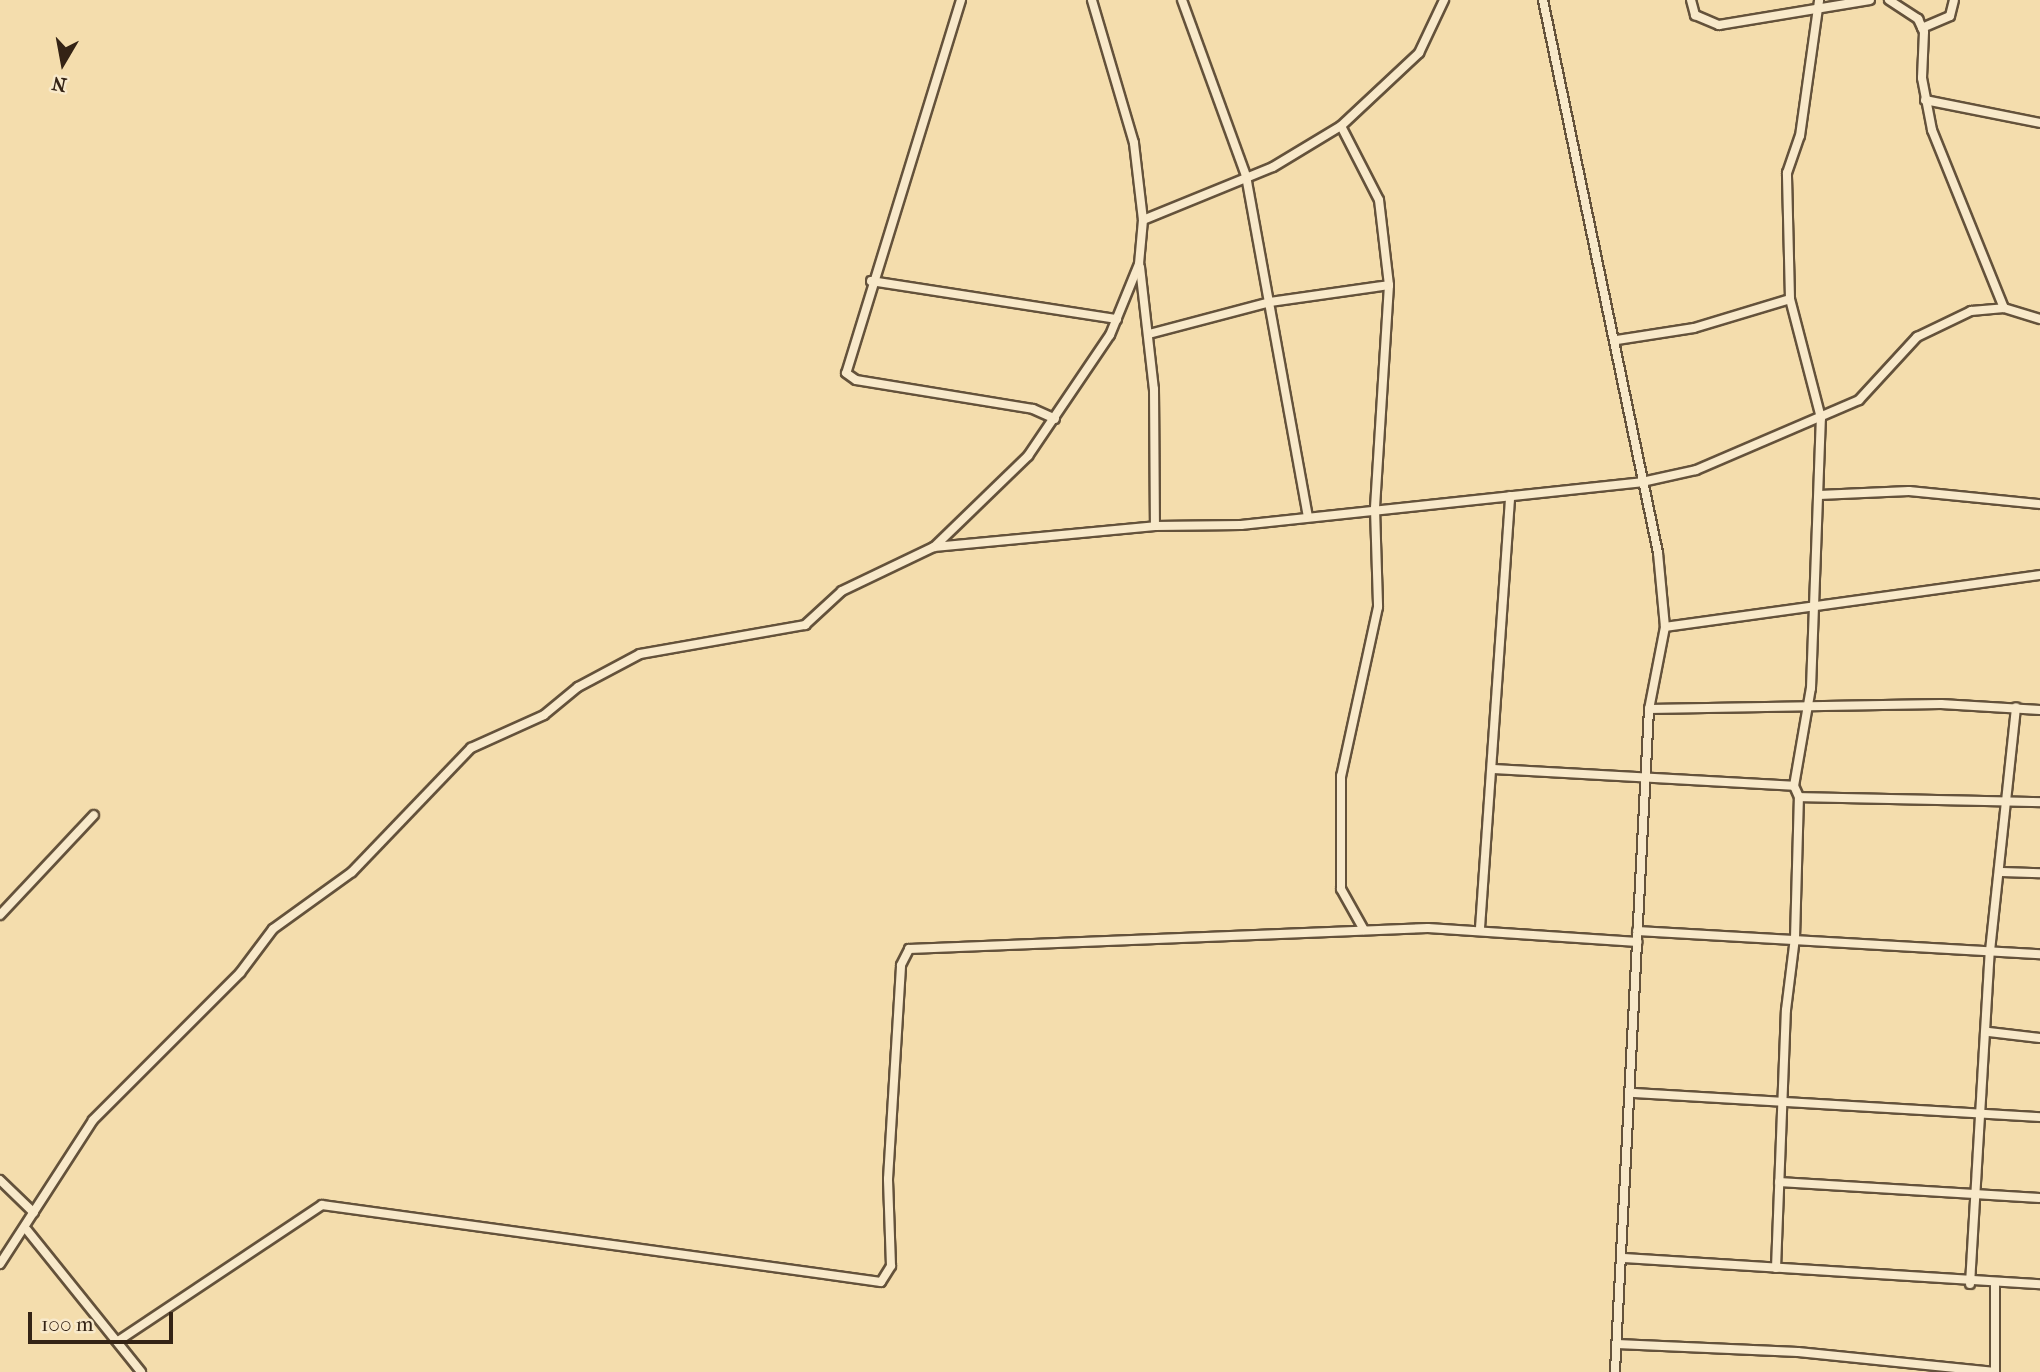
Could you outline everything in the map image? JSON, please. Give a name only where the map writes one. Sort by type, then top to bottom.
[{"type":"street","points":[[961,0],[846,366],[849,377],[1023,407],[1055,419]]},
{"type":"street","points":[[1091,0],[1129,120],[1143,220],[1139,264],[1149,334],[1155,526]]},
{"type":"street","points":[[1182,0],[1246,176],[1308,516]]},
{"type":"street","points":[[1143,220],[1296,155],[1341,126],[1419,53],[1444,0]]},
{"type":"street","points":[[1544,0],[1617,340],[1623,407],[1642,482],[1665,627],[1649,709],[1648,782],[1637,931],[1634,1093],[1615,1372]]},
{"type":"street","points":[[1691,0],[1695,15],[1710,24],[1818,5],[1870,0]]},
{"type":"street","points":[[1892,0],[1922,28],[1925,100],[1952,190],[2004,308]]},
{"type":"street","points":[[1922,28],[1950,16],[1954,0]]},
{"type":"street","points":[[1776,1268],[1795,938],[1799,797],[1794,786],[1806,710],[1815,606],[1821,418],[1790,299],[1787,173],[1800,136],[1818,5]]},
{"type":"street","points":[[1925,100],[2040,123]]},
{"type":"street","points":[[1341,126],[1379,200],[1390,285],[1375,509],[1378,607],[1341,776],[1341,889],[1364,930]]},
{"type":"street","points":[[0,1264],[27,1230],[34,1213],[93,1120],[240,973],[273,929],[361,863],[471,748],[544,715],[578,687],[640,654],[805,625],[842,591],[934,547],[1028,456],[1055,419],[1117,319],[1139,264]]},
{"type":"street","points":[[871,281],[1117,319]]},
{"type":"street","points":[[1149,334],[1270,302],[1390,285]]},
{"type":"street","points":[[1617,340],[1694,328],[1790,299]]},
{"type":"street","points":[[934,547],[1155,526],[1241,525],[1642,482],[1696,470],[1821,418],[1873,389],[1917,337],[1971,311],[2004,308],[2040,319]]},
{"type":"street","points":[[1819,495],[1909,491],[2040,504]]},
{"type":"street","points":[[1480,928],[1510,496]]},
{"type":"street","points":[[1665,627],[2040,575]]},
{"type":"street","points":[[1970,1284],[1972,1195],[1989,1032],[1990,951],[2002,872],[2016,708]]},
{"type":"street","points":[[1649,709],[2040,710]]},
{"type":"street","points":[[1493,769],[1648,782],[1794,786]]},
{"type":"street","points":[[1799,797],[2040,802]]},
{"type":"street","points":[[0,915],[94,815]]},
{"type":"street","points":[[2002,872],[2040,873]]},
{"type":"street","points":[[118,1341],[322,1205],[873,1286],[891,1266],[888,1179],[901,965],[909,949],[1364,930],[1480,928],[1638,942]]},
{"type":"street","points":[[1637,931],[2040,954]]},
{"type":"street","points":[[1989,1032],[2040,1038]]},
{"type":"street","points":[[1634,1093],[1785,1104],[1979,1111],[2040,1116]]},
{"type":"street","points":[[0,1180],[34,1213]]},
{"type":"street","points":[[1779,1182],[2040,1198]]},
{"type":"street","points":[[27,1230],[141,1372]]},
{"type":"street","points":[[1624,1258],[1970,1284],[2040,1284]]},
{"type":"street","points":[[1616,1344],[1798,1352],[1995,1372],[1996,1285]]}]
